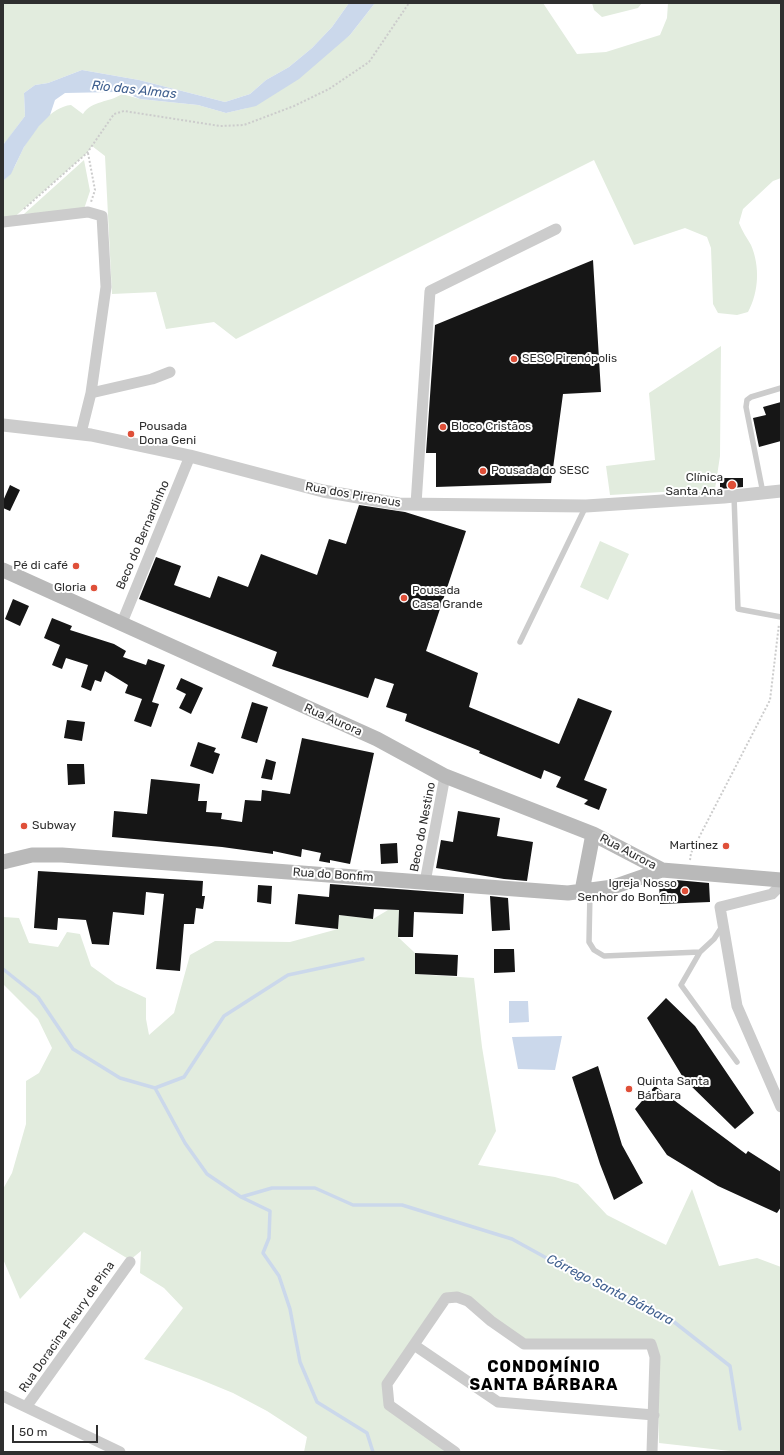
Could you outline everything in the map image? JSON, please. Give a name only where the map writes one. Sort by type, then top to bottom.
[{"type":"main road","name":"Rua Aurora","points":[[3,570],[121,625],[377,739],[445,776],[593,834],[662,870]]},
{"type":"main road","points":[[586,891],[593,834]]},
{"type":"main road","name":"Rua do Bonfim","points":[[3,862],[32,855],[62,855],[568,893],[613,887],[662,870]]},
{"type":"main road","points":[[662,870],[781,880]]},
{"type":"street","points":[[6,222],[88,212],[102,216],[106,287],[91,393],[81,433]]},
{"type":"street","points":[[416,504],[430,291],[556,229]]},
{"type":"street","points":[[91,393],[152,379],[170,372]]},
{"type":"street","name":"Rua dos Pireneus","points":[[3,425],[81,433],[190,456],[323,491],[399,504],[586,506],[734,496],[781,491]]},
{"type":"street","name":"Beco do Bernardinho","points":[[121,625],[190,456]]},
{"type":"street","name":"Beco do Nestino","points":[[425,882],[445,776]]},
{"type":"street","points":[[781,885],[772,894],[720,907],[737,1006],[781,1106]]},
{"type":"street","name":"Rua Doracina Fleury de Pina","points":[[26,1407],[130,1262]]},
{"type":"street","points":[[455,1452],[389,1405],[387,1384],[446,1298],[457,1297],[468,1301],[491,1321],[524,1344],[650,1344],[655,1357],[652,1452]]},
{"type":"street","points":[[414,1345],[498,1402],[654,1415]]},
{"type":"street","points":[[3,1396],[118,1452]]},
{"type":"lane","points":[[763,493],[746,407],[747,400],[751,396],[781,388]]},
{"type":"lane","points":[[734,496],[738,609],[781,617]]},
{"type":"lane","points":[[520,642],[586,506]]},
{"type":"lane","points":[[586,891],[589,942],[594,950],[604,956],[700,952]]},
{"type":"lane","points":[[723,925],[714,939],[700,952],[681,985],[737,1062]]},
{"type":"path","points":[[6,222],[87,153],[108,120],[114,114],[124,110],[220,126],[244,125],[294,106],[329,89],[368,62],[409,3]]},
{"type":"path","points":[[87,153],[95,190],[88,212]]},
{"type":"path","points":[[688,871],[691,853],[770,700],[781,617]]},
{"type":"green space","points":[[3,3],[349,3],[332,27],[312,48],[289,67],[266,80],[250,94],[225,102],[139,80],[82,70],[48,83],[35,85],[24,93],[25,116],[5,143],[3,142]]},
{"type":"green space","points":[[375,3],[543,3],[577,54],[606,52],[660,35],[667,18],[668,3],[781,3],[781,178],[773,181],[743,209],[739,223],[751,245],[757,270],[756,288],[752,304],[748,312],[737,315],[718,313],[713,304],[711,248],[707,237],[685,228],[634,245],[594,160],[236,339],[214,322],[166,329],[156,292],[112,294],[105,156],[92,146],[87,153],[10,221],[3,222],[3,181],[13,169],[24,147],[38,127],[44,120],[57,110],[71,105],[83,114],[91,106],[122,94],[140,99],[198,105],[226,113],[247,108],[350,35]]},
{"type":"green space","points":[[592,3],[642,3],[638,8],[602,17],[594,10]]},
{"type":"green space","points":[[84,160],[90,191],[84,209],[24,214]]},
{"type":"green space","points":[[721,346],[720,456],[715,489],[610,495],[606,466],[655,460],[649,393]]},
{"type":"green space","points":[[600,541],[629,554],[608,600],[580,587]]},
{"type":"green space","points":[[388,910],[399,910],[398,937],[415,953],[415,974],[474,978],[482,1047],[496,1131],[478,1165],[555,1177],[578,1184],[607,1215],[666,1245],[692,1189],[719,1266],[757,1258],[781,1267],[781,1452],[739,1452],[659,1443],[656,1341],[526,1342],[491,1317],[446,1295],[384,1382],[388,1407],[446,1452],[304,1452],[307,1437],[267,1411],[233,1393],[144,1359],[183,1308],[164,1288],[140,1273],[141,1251],[130,1260],[84,1232],[20,1299],[3,1259],[3,1189],[12,1173],[26,1124],[26,1081],[39,1073],[52,1048],[38,1019],[3,984],[3,917],[19,918],[29,943],[58,947],[67,932],[80,934],[91,966],[116,984],[146,998],[146,1019],[149,1035],[174,1013],[190,955],[215,941],[290,942],[338,929],[339,915],[373,919]]},
{"type":"water","name":"Rio das Almas","points":[[349,3],[375,3],[350,35],[299,79],[256,106],[226,113],[198,105],[140,99],[128,94],[114,92],[65,93],[55,100],[50,115],[39,126],[24,147],[11,174],[3,181],[3,145],[25,116],[24,93],[35,85],[48,83],[82,70],[139,80],[225,102],[250,94],[266,80],[289,67],[312,48],[332,27]]},
{"type":"water","points":[[509,1001],[528,1001],[529,1022],[509,1023]]},
{"type":"water","points":[[562,1036],[555,1070],[518,1069],[512,1037]]},
{"type":"building","name":"SESC Pirenópolis","points":[[593,260],[601,392],[563,394],[551,483],[436,487],[436,453],[426,453],[435,325]]},
{"type":"building","points":[[781,402],[781,441],[759,447],[753,418],[766,415],[763,407]]},
{"type":"building","name":"Clínica Santa Ana","points":[[720,478],[743,478],[743,487],[720,489]]},
{"type":"building","points":[[10,485],[20,490],[10,511],[3,508],[3,501]]},
{"type":"building","points":[[359,505],[405,512],[466,531],[426,651],[478,673],[469,707],[559,744],[578,698],[612,711],[584,780],[607,789],[599,810],[584,804],[588,800],[556,787],[561,777],[544,770],[541,779],[479,753],[480,751],[405,721],[407,714],[386,707],[394,684],[375,678],[368,698],[272,666],[277,652],[139,599],[156,557],[181,566],[174,585],[210,598],[218,576],[248,587],[261,554],[317,575],[329,539],[346,544]]},
{"type":"building","points":[[13,599],[29,606],[20,626],[5,619]]},
{"type":"building","points":[[52,618],[72,626],[70,630],[114,644],[126,651],[123,657],[146,665],[148,659],[165,665],[152,702],[159,704],[151,727],[134,721],[142,699],[125,693],[128,685],[105,671],[101,682],[95,680],[91,691],[81,687],[88,665],[66,658],[62,669],[52,665],[60,645],[44,638]]},
{"type":"building","points":[[181,678],[203,688],[191,714],[179,708],[186,694],[176,689]]},
{"type":"building","points":[[252,702],[268,707],[257,743],[241,738]]},
{"type":"building","points":[[67,720],[85,722],[82,741],[64,738]]},
{"type":"building","points":[[302,738],[374,753],[350,864],[330,860],[330,863],[319,861],[321,853],[302,849],[301,857],[273,851],[273,854],[222,847],[112,837],[114,811],[147,814],[151,779],[200,784],[198,801],[207,801],[206,812],[222,813],[221,819],[242,822],[245,800],[261,801],[262,790],[290,794]]},
{"type":"building","points":[[198,742],[216,748],[214,752],[220,754],[213,774],[190,766]]},
{"type":"building","points":[[266,759],[276,762],[272,780],[261,778]]},
{"type":"building","points":[[67,764],[84,764],[85,784],[68,785]]},
{"type":"building","points":[[458,811],[500,818],[497,836],[533,842],[527,881],[504,879],[436,868],[441,840],[453,842]]},
{"type":"building","points":[[397,843],[398,863],[381,864],[380,844]]},
{"type":"building","points":[[38,871],[203,881],[202,896],[205,896],[203,909],[196,908],[194,924],[184,924],[180,971],[156,969],[164,894],[146,892],[144,915],[113,912],[109,945],[92,944],[86,920],[58,918],[57,930],[34,928]]},
{"type":"building","name":"Igreja Nosso Senhor do Bonfim","points":[[676,880],[709,883],[710,902],[660,904],[659,881]]},
{"type":"building","points":[[330,884],[464,894],[463,914],[414,912],[413,937],[398,937],[399,910],[374,909],[373,919],[339,915],[338,929],[295,924],[298,894],[329,897]]},
{"type":"building","points":[[258,885],[272,886],[271,904],[257,902]]},
{"type":"building","points":[[490,896],[508,898],[510,930],[492,931]]},
{"type":"building","points":[[494,949],[514,949],[515,972],[494,973]]},
{"type":"building","points":[[415,953],[458,955],[457,976],[415,974]]},
{"type":"building","points":[[666,998],[695,1026],[754,1113],[735,1129],[684,1079],[647,1018]]},
{"type":"building","points":[[598,1066],[622,1145],[643,1183],[614,1200],[600,1164],[572,1077]]},
{"type":"building","points":[[655,1086],[746,1154],[748,1151],[781,1172],[781,1207],[777,1213],[718,1186],[667,1155],[635,1109]]},
{"type":"waterway","name":"Córrego Santa Bárbara","points":[[155,1088],[184,1077],[224,1016],[288,975],[363,959]]},
{"type":"waterway","points":[[3,969],[38,997],[73,1049],[120,1078],[155,1088],[185,1143],[207,1174],[241,1197],[270,1211],[269,1238],[263,1253],[279,1276],[290,1309],[300,1362],[317,1402],[367,1433],[373,1452]]},
{"type":"waterway","name":"Córrego Santa Bárbara","points":[[241,1197],[272,1188],[315,1188],[353,1205],[402,1205],[512,1239],[612,1294],[669,1318],[730,1366],[740,1429]]},
{"type":"place","name":"SESC Pirenópolis","points":[[514,359]]},
{"type":"place","name":"Bloco Cristãos","points":[[443,427]]},
{"type":"place","name":"Pousada Dona Geni","points":[[131,434]]},
{"type":"place","name":"Pousada do SESC","points":[[483,471]]},
{"type":"place","name":"Clínica Santa Ana","points":[[732,485]]},
{"type":"place","name":"Pé di café","points":[[76,566]]},
{"type":"place","name":"Gloria","points":[[94,588]]},
{"type":"place","name":"Pousada Casa Grande","points":[[404,598]]},
{"type":"place","name":"Subway","points":[[24,826]]},
{"type":"place","name":"Martinez","points":[[726,846]]},
{"type":"place","name":"Igreja Nosso Senhor do Bonfim","points":[[685,891]]},
{"type":"place","name":"Quinta Santa Bárbara","points":[[629,1089]]},
{"type":"district","name":"CONDOMÍNIO SANTA BÁRBARA","points":[[544,1376]]}]
